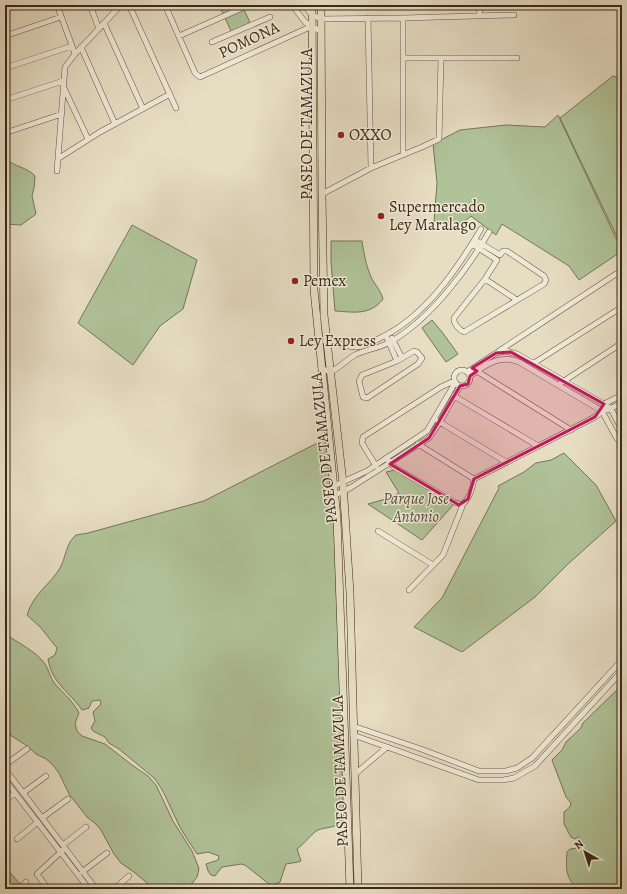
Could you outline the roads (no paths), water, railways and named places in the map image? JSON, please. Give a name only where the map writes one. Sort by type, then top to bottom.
[{"type":"main road","name":"PASEO DE TAMAZULA","points":[[312,5],[313,269],[318,340],[335,495],[338,542],[350,889]]},
{"type":"main road","name":"PASEO DE TAMAZULA","points":[[321,5],[323,294],[330,372],[344,491],[350,593],[358,889]]},
{"type":"main road","points":[[313,170],[322,169]]},
{"type":"main road","points":[[313,269],[317,274],[323,294]]},
{"type":"street","points":[[57,5],[75,54]]},
{"type":"street","points":[[90,5],[99,29]]},
{"type":"street","points":[[58,171],[65,67],[81,47],[122,5]]},
{"type":"street","points":[[129,5],[176,108]]},
{"type":"street","points":[[165,5],[179,36],[249,5]]},
{"type":"street","points":[[292,5],[305,22],[320,31]]},
{"type":"street","points":[[304,5],[312,15],[321,19],[514,15]]},
{"type":"street","points":[[480,5],[480,16]]},
{"type":"street","points":[[5,36],[61,17]]},
{"type":"street","points":[[212,42],[270,17]]},
{"type":"street","points":[[368,18],[371,168]]},
{"type":"street","points":[[403,18],[403,155]]},
{"type":"street","points":[[104,24],[143,109]]},
{"type":"street","name":"POMONA","points":[[179,36],[198,76],[202,76],[312,26]]},
{"type":"street","points":[[5,68],[72,46]]},
{"type":"street","points":[[81,47],[115,124]]},
{"type":"street","points":[[404,58],[517,58]]},
{"type":"street","points":[[322,194],[371,168],[439,139],[441,58]]},
{"type":"street","points":[[5,100],[63,84]]},
{"type":"street","points":[[63,84],[88,139]]},
{"type":"street","points":[[59,158],[88,139],[170,94]]},
{"type":"street","points":[[5,133],[62,114]]},
{"type":"street","points":[[318,340],[355,347],[369,344],[388,335],[422,308],[458,266],[481,229]]},
{"type":"street","points":[[321,368],[330,372],[340,367],[354,356],[391,341],[416,324],[468,266],[489,232]]},
{"type":"street","points":[[474,242],[498,257]]},
{"type":"street","points":[[503,251],[507,251],[546,277],[546,280],[544,284],[468,330],[462,331],[454,322],[454,318],[498,257],[503,251]]},
{"type":"street","points":[[469,374],[496,353],[616,274],[621,273]]},
{"type":"street","points":[[484,278],[517,300]]},
{"type":"street","points":[[534,363],[622,307]]},
{"type":"street","points":[[422,308],[423,312],[427,313]]},
{"type":"street","points":[[411,318],[414,319],[416,324]]},
{"type":"street","points":[[388,335],[400,359]]},
{"type":"street","points":[[369,344],[371,349]]},
{"type":"street","points":[[558,386],[563,381],[620,344],[622,352]]},
{"type":"street","points":[[352,346],[354,356]]},
{"type":"street","points":[[414,351],[417,352],[422,358],[418,364],[367,398],[363,397],[359,381],[362,375],[400,359],[414,351]]},
{"type":"street","points":[[496,353],[511,352],[534,363],[604,404],[611,409],[622,430]]},
{"type":"street","points":[[475,370],[496,360],[511,359],[519,362],[602,411],[622,445]]},
{"type":"street","points":[[334,486],[367,471],[427,431],[438,421],[454,396],[457,383],[454,376],[457,371],[462,370],[469,374]]},
{"type":"street","points":[[475,370],[571,430]]},
{"type":"street","points":[[379,470],[362,443],[363,437],[441,387],[457,383],[468,384],[469,374]]},
{"type":"street","points":[[335,495],[390,464],[429,438],[457,383]]},
{"type":"street","points":[[602,411],[604,404],[622,395]]},
{"type":"street","points":[[454,396],[538,446]]},
{"type":"street","points":[[474,479],[571,430],[595,417],[602,411],[611,409],[622,403]]},
{"type":"street","points":[[438,421],[506,462]]},
{"type":"street","points":[[415,440],[419,445],[474,479]]},
{"type":"street","points":[[386,458],[394,467],[454,502],[462,505]]},
{"type":"street","points":[[409,590],[444,554],[462,505],[468,499],[474,484],[474,479]]},
{"type":"street","points":[[378,531],[434,565]]},
{"type":"street","points":[[353,726],[398,740],[479,771],[517,768],[532,758],[622,660]]},
{"type":"street","points":[[354,735],[479,780],[503,780],[514,778],[535,766],[622,671]]},
{"type":"street","points":[[566,720],[572,724]]},
{"type":"street","points":[[355,774],[387,747]]},
{"type":"street","points":[[5,765],[27,749]]},
{"type":"street","points":[[447,768],[451,760]]},
{"type":"street","points":[[6,772],[23,793],[40,820]]},
{"type":"street","points":[[23,793],[46,776]]},
{"type":"street","points":[[5,780],[40,820],[96,889]]},
{"type":"street","points":[[5,801],[15,793]]},
{"type":"street","points":[[17,839],[68,799]]},
{"type":"street","points":[[48,889],[37,874],[86,827]]},
{"type":"street","points":[[63,848],[86,888]]},
{"type":"street","points":[[82,872],[107,853]]},
{"type":"street","points":[[114,889],[128,876]]},
{"type":"street","points":[[19,889],[26,882]]},
{"type":"place","name":"OXXO","points":[[341,135]]},
{"type":"place","name":"Supermercado Ley Maralago","points":[[381,216]]},
{"type":"place","name":"Pemex","points":[[295,281]]},
{"type":"place","name":"Ley Express","points":[[291,341]]},
{"type":"park label","name":"Parque Jose Antonio","points":[[416,508]]}]
